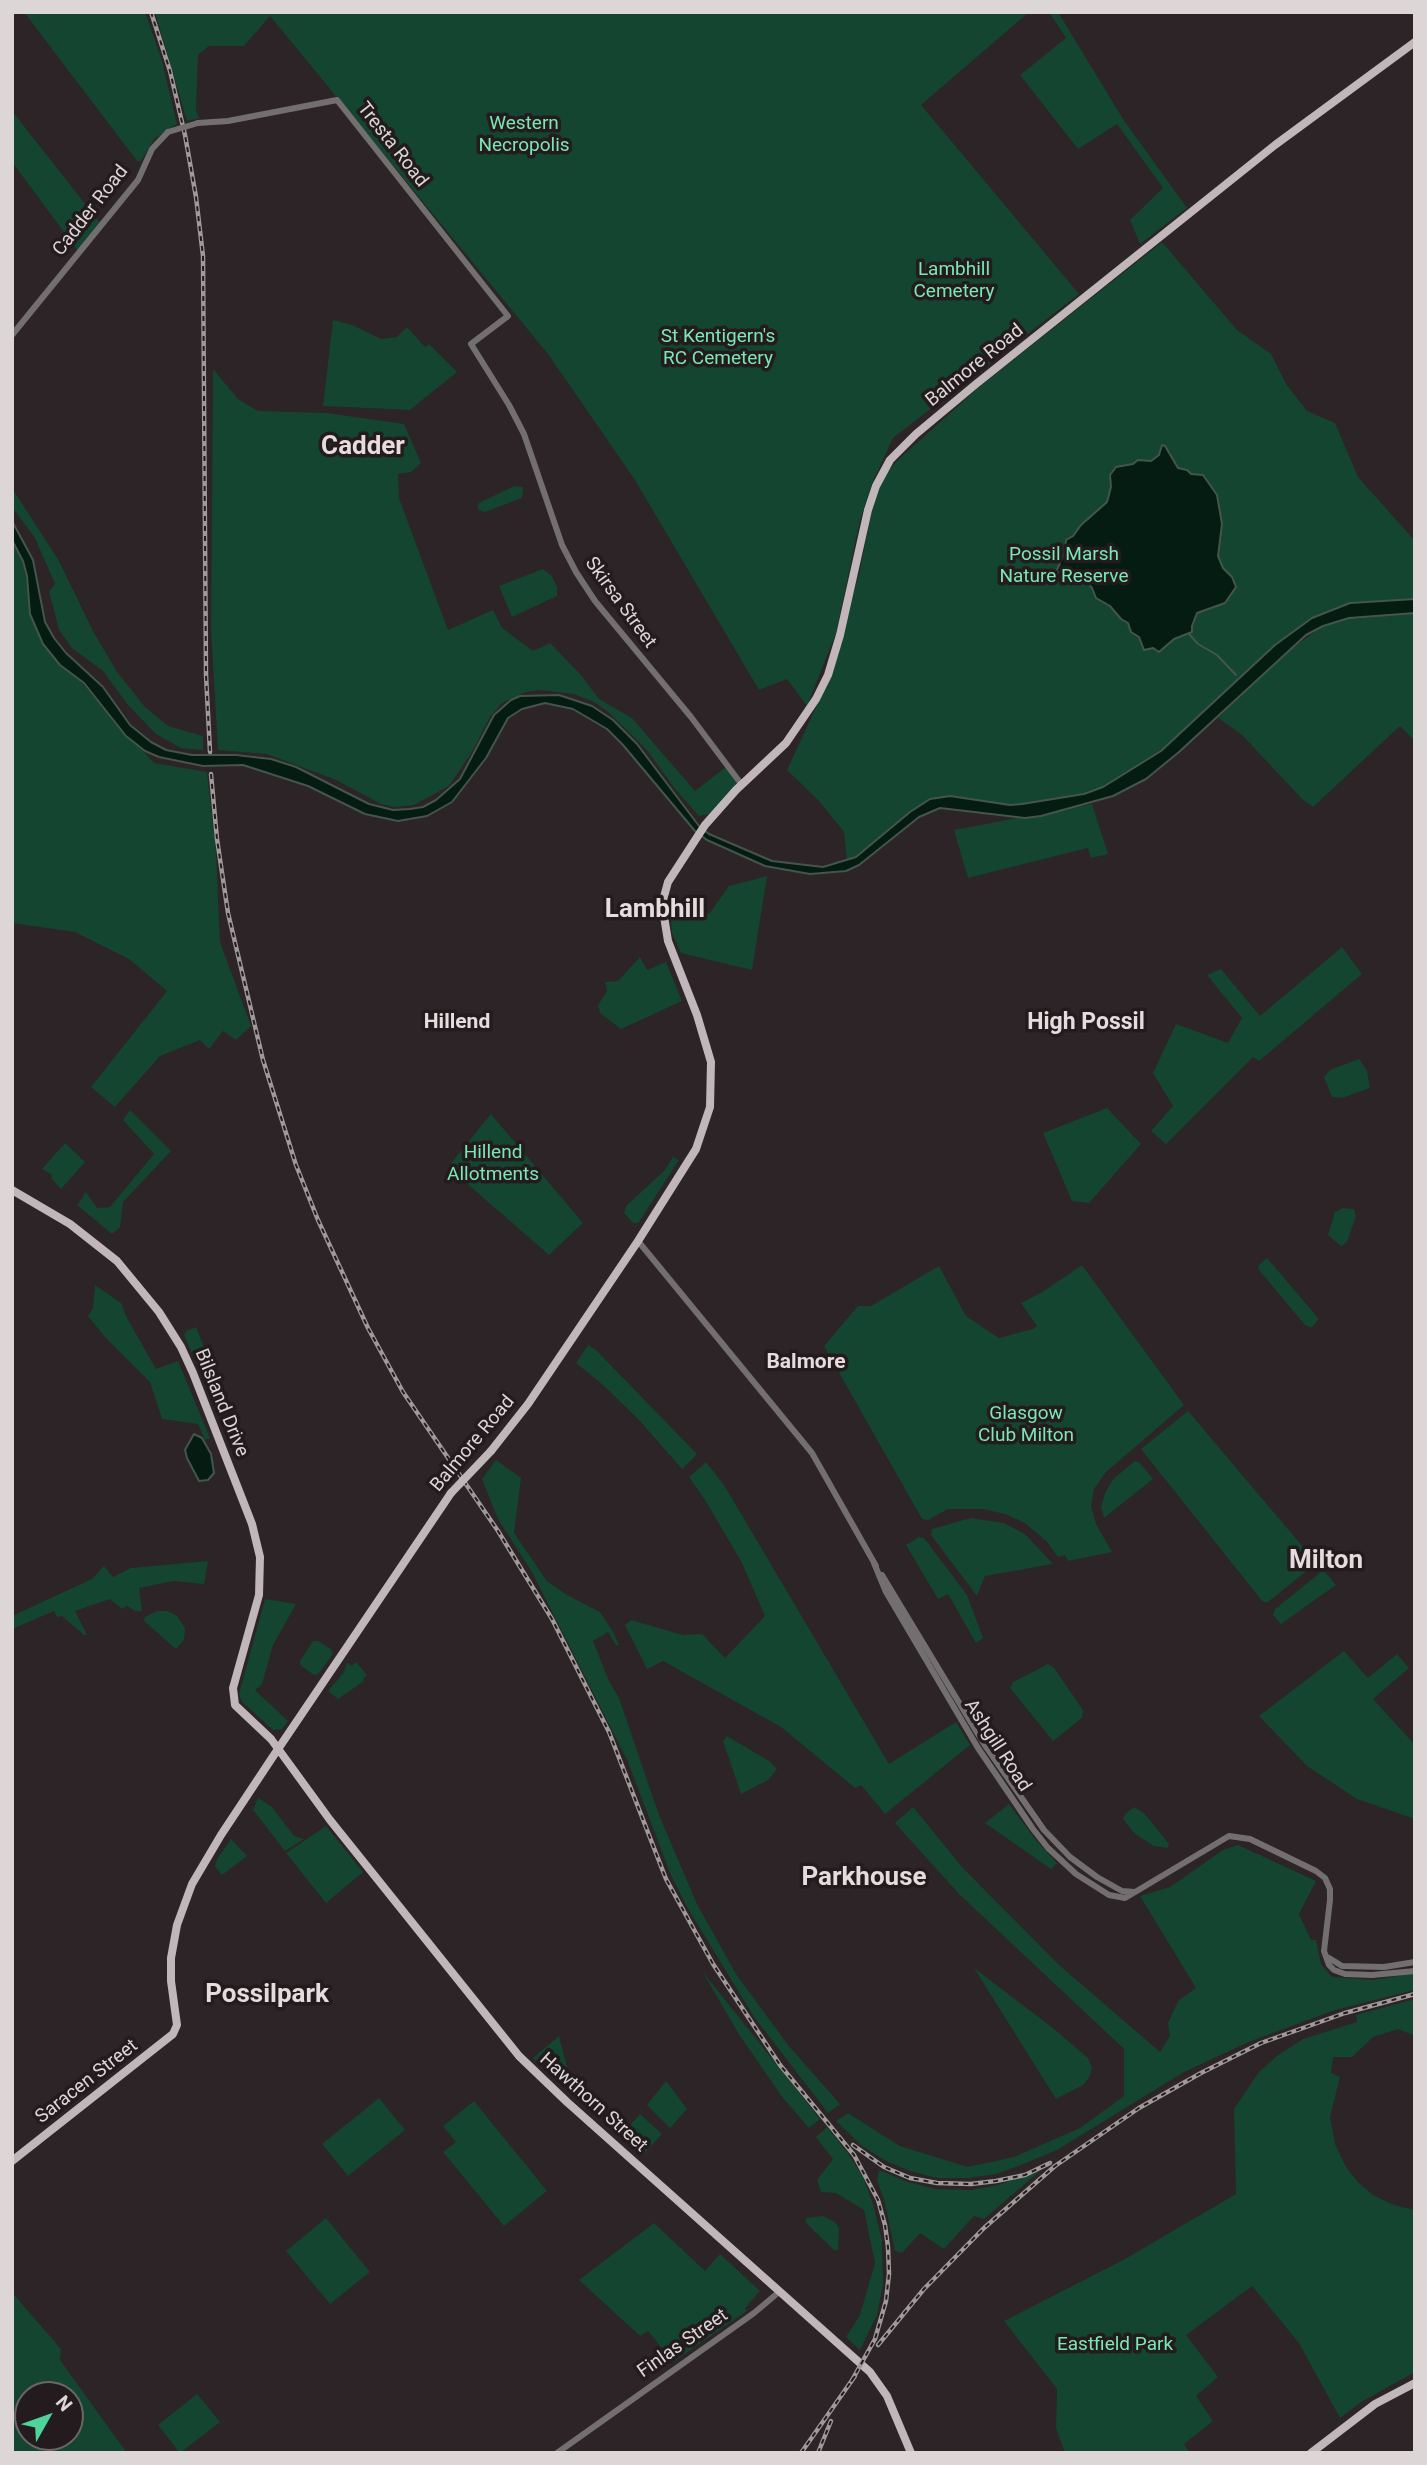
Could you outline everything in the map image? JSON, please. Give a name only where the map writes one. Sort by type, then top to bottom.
[{"type":"main road","name":"Balmore Road","points":[[177,2025],[171,1958],[183,1906],[205,1861],[278,1748],[451,1493],[491,1451],[520,1415],[638,1241],[696,1149],[710,1107],[711,1062],[697,1015],[668,941],[662,904],[668,882],[705,825],[796,730],[828,675],[847,611],[868,510],[883,472],[900,449],[976,384],[1275,145],[1415,42]]},
{"type":"main road","name":"Bilsland Drive","points":[[12,1190],[70,1224],[117,1261],[159,1312],[181,1347],[193,1373],[252,1524],[260,1557],[261,1582],[257,1606],[232,1697]]},
{"type":"main road","name":"Hawthorn Street","points":[[232,1697],[237,1707],[278,1748],[339,1831],[519,2056],[877,2379],[911,2453]]},
{"type":"main road","name":"Saracen Street","points":[[12,2161],[173,2034],[177,2025]]},
{"type":"main road","points":[[1311,2453],[1375,2404],[1415,2384]]},
{"type":"street","name":"Tresta Road","points":[[200,123],[228,121],[337,100],[508,316],[471,344]]},
{"type":"street","name":"Cadder Road","points":[[12,335],[138,180],[152,149],[168,132],[200,123]]},
{"type":"street","name":"Skirsa Street","points":[[471,344],[524,434],[553,523],[576,572],[615,626],[691,717],[742,785]]},
{"type":"street","name":"Ashgill Road","points":[[638,1241],[812,1453],[874,1563],[984,1744],[1044,1830],[1070,1857],[1122,1891],[1137,1892],[1230,1836],[1250,1839],[1325,1878],[1330,1889],[1330,1899],[1324,1951]]},
{"type":"street","points":[[1324,1951],[1331,1961],[1342,1966],[1384,1967],[1415,1962]]},
{"type":"street","points":[[1324,1951],[1329,1965],[1345,1974],[1372,1975],[1415,1971]]},
{"type":"street","name":"Finlas Street","points":[[557,2453],[754,2313],[779,2292]]},
{"type":"green space","points":[[24,12],[145,12],[162,61],[177,124],[154,139],[141,161],[137,161]]},
{"type":"green space","points":[[155,12],[1029,12],[921,105],[1079,294],[893,438],[873,481],[860,520],[836,633],[807,706],[787,679],[759,690],[635,480],[548,354],[270,16],[244,46],[209,46],[198,55],[196,110],[199,118],[187,121]]},
{"type":"green space","points":[[1049,12],[1058,12],[1123,119],[1187,208],[1140,244],[1130,220],[1163,188],[1117,124],[1078,149],[1020,75],[1066,38]]},
{"type":"green space","points":[[12,111],[101,224],[78,251],[12,162]]},
{"type":"green space","name":"Possil Marsh Nature Reserve","points":[[1162,242],[1237,330],[1271,354],[1286,384],[1307,411],[1335,423],[1358,477],[1415,541],[1415,599],[1350,603],[1312,618],[1275,645],[1161,751],[1103,787],[1084,794],[1010,805],[950,796],[910,812],[875,843],[847,862],[844,832],[820,802],[787,770],[828,681],[859,574],[874,501],[884,475],[979,387]]},
{"type":"green space","points":[[333,320],[352,325],[381,339],[397,337],[407,327],[425,347],[429,344],[457,372],[410,410],[323,406]]},
{"type":"green space","points":[[213,369],[238,399],[258,411],[327,413],[404,424],[421,463],[411,472],[398,474],[399,498],[448,630],[493,610],[502,628],[533,651],[550,643],[581,675],[599,699],[632,718],[695,791],[727,766],[740,784],[709,814],[699,816],[646,749],[607,711],[574,694],[539,690],[526,692],[502,703],[490,717],[472,752],[449,786],[414,805],[395,807],[381,804],[336,780],[267,754],[218,750],[211,629]]},
{"type":"green space","points":[[514,486],[523,487],[522,498],[485,512],[477,507],[479,503]]},
{"type":"green space","points":[[12,488],[59,561],[93,631],[117,672],[145,707],[168,726],[203,736],[203,750],[181,748],[156,734],[128,705],[103,671],[72,648],[59,630],[49,591],[55,584],[35,538],[12,507]]},
{"type":"green space","points":[[12,542],[21,556],[42,643],[72,672],[154,763],[207,772],[216,852],[220,942],[251,1026],[236,1040],[223,1031],[209,1049],[200,1040],[160,1056],[115,1107],[91,1087],[167,991],[129,959],[75,932],[12,923]]},
{"type":"green space","points":[[543,569],[552,576],[557,587],[557,596],[512,617],[499,586]]},
{"type":"green space","points":[[1415,613],[1415,741],[1400,726],[1313,807],[1302,799],[1241,734],[1218,718],[1291,649],[1323,626],[1349,618]]},
{"type":"green space","points":[[1092,804],[1108,854],[1091,858],[1088,848],[968,878],[954,830]]},
{"type":"green space","points":[[767,876],[752,970],[681,953],[672,933],[672,902],[709,914],[729,886]]},
{"type":"green space","points":[[1342,947],[1362,974],[1259,1061],[1253,1057],[1166,1144],[1151,1131],[1173,1106],[1153,1073],[1176,1024],[1228,1043],[1242,1018],[1207,975],[1221,969],[1260,1016]]},
{"type":"green space","points":[[640,957],[647,970],[666,962],[682,1001],[621,1029],[600,1013],[598,1005],[607,991],[605,982],[618,981]]},
{"type":"green space","points":[[1359,1059],[1367,1071],[1370,1088],[1342,1098],[1332,1097],[1324,1077],[1330,1070]]},
{"type":"green space","points":[[1107,1108],[1141,1144],[1089,1203],[1072,1201],[1043,1133]]},
{"type":"green space","points":[[130,1110],[171,1151],[123,1202],[120,1227],[112,1234],[77,1205],[86,1192],[97,1208],[110,1207],[154,1154],[123,1120]]},
{"type":"green space","name":"Hillend Allotments","points":[[491,1114],[583,1223],[549,1255],[448,1167]]},
{"type":"green space","points":[[65,1143],[85,1162],[61,1189],[51,1178],[52,1175],[42,1169]]},
{"type":"green space","points":[[673,1157],[679,1160],[639,1222],[634,1224],[624,1213],[626,1206],[665,1170]]},
{"type":"green space","points":[[1343,1208],[1354,1209],[1356,1216],[1347,1242],[1341,1246],[1328,1235],[1335,1212]]},
{"type":"green space","points":[[1267,1258],[1319,1319],[1312,1327],[1306,1326],[1259,1270],[1258,1266]]},
{"type":"green space","name":"Glasgow Club Milton","points":[[1082,1265],[1184,1405],[1106,1472],[1094,1489],[1091,1506],[1096,1524],[1112,1552],[1068,1561],[1065,1555],[1058,1557],[1046,1541],[1025,1523],[1005,1514],[983,1509],[948,1509],[928,1520],[922,1519],[824,1346],[858,1306],[871,1306],[939,1266],[966,1316],[999,1338],[1033,1329],[1037,1326],[1021,1303]]},
{"type":"green space","points":[[95,1285],[121,1303],[156,1369],[178,1361],[210,1438],[205,1440],[198,1424],[162,1419],[150,1382],[88,1316],[93,1308]]},
{"type":"green space","points":[[196,1327],[212,1367],[205,1370],[198,1367],[184,1335],[186,1331]]},
{"type":"green space","points":[[588,1345],[596,1350],[697,1454],[682,1469],[639,1420],[576,1363]]},
{"type":"green space","points":[[1188,1411],[1314,1560],[1315,1564],[1268,1602],[1263,1602],[1141,1449]]},
{"type":"green space","points":[[496,1460],[521,1478],[514,1533],[547,1581],[600,1612],[613,1632],[619,1645],[616,1645],[608,1632],[593,1641],[619,1698],[659,1815],[697,1904],[736,1974],[788,2045],[840,2104],[828,2113],[754,2017],[687,1907],[670,1873],[628,1762],[532,1572],[498,1519],[482,1479]]},
{"type":"green space","points":[[1135,1461],[1140,1463],[1153,1479],[1104,1518],[1101,1507],[1105,1493],[1113,1479]]},
{"type":"green space","points":[[706,1462],[724,1485],[889,1764],[956,1722],[970,1745],[885,1814],[861,1785],[855,1788],[781,1727],[663,1661],[647,1669],[625,1625],[631,1620],[683,1635],[702,1634],[725,1658],[765,1616],[741,1561],[689,1477]]},
{"type":"green space","points":[[971,1518],[1004,1523],[1025,1534],[1053,1564],[985,1576],[977,1596],[931,1535],[932,1529]]},
{"type":"green space","points":[[919,1537],[924,1538],[967,1595],[983,1638],[976,1643],[948,1594],[938,1599],[906,1545]]},
{"type":"green space","points":[[208,1561],[204,1584],[174,1581],[139,1588],[142,1611],[135,1611],[127,1606],[122,1609],[110,1599],[75,1611],[87,1635],[62,1616],[57,1617],[54,1611],[12,1629],[12,1616],[92,1579],[104,1566],[113,1577],[131,1568]]},
{"type":"green space","points":[[1321,1572],[1325,1572],[1336,1585],[1281,1624],[1273,1615],[1275,1609]]},
{"type":"green space","points":[[265,1599],[296,1604],[273,1645],[262,1684],[255,1690],[288,1721],[282,1729],[273,1730],[242,1702],[239,1694]]},
{"type":"green space","points":[[157,1611],[167,1611],[177,1616],[185,1628],[184,1640],[176,1649],[144,1621],[145,1617]]},
{"type":"green space","points":[[313,1641],[331,1649],[333,1654],[318,1674],[314,1675],[300,1665],[300,1661]]},
{"type":"green space","points":[[1344,1651],[1368,1678],[1397,1654],[1409,1668],[1373,1699],[1415,1745],[1415,1819],[1357,1799],[1307,1766],[1259,1716]]},
{"type":"green space","points":[[347,1662],[351,1666],[356,1662],[367,1675],[364,1681],[338,1699],[328,1691],[344,1672]]},
{"type":"green space","points":[[1048,1664],[1054,1668],[1083,1710],[1082,1718],[1053,1741],[1010,1688],[1013,1682]]},
{"type":"green space","points":[[727,1736],[769,1761],[777,1769],[768,1780],[741,1794],[723,1741]]},
{"type":"green space","points":[[258,1798],[272,1807],[294,1836],[304,1839],[285,1851],[253,1810]]},
{"type":"green space","points":[[1009,1804],[1057,1863],[1051,1869],[985,1823]]},
{"type":"green space","points":[[913,1807],[963,1868],[1058,1964],[1160,2052],[1170,2036],[1168,2023],[1178,2001],[1196,1988],[1140,1896],[1170,1887],[1223,1850],[1238,1845],[1316,1881],[1299,1914],[1311,1940],[1316,1940],[1321,1964],[1332,1977],[1374,1980],[1415,1973],[1415,1990],[1335,2010],[1251,2041],[1184,2072],[1057,2150],[996,2174],[969,2178],[937,2178],[910,2171],[886,2161],[862,2146],[836,2121],[848,2113],[900,2146],[968,2167],[1014,2157],[1080,2128],[1124,2096],[1124,2049],[959,1894],[895,1823]]},
{"type":"green space","points":[[1134,1807],[1144,1813],[1169,1844],[1168,1848],[1154,1846],[1135,1834],[1123,1819]]},
{"type":"green space","points":[[326,1826],[363,1872],[326,1903],[286,1853]]},
{"type":"green space","points":[[231,1839],[247,1856],[222,1875],[215,1867],[217,1859]]},
{"type":"green space","points":[[974,1968],[1088,2058],[1092,2068],[1083,2085],[1056,2099]]},
{"type":"green space","points":[[702,1971],[820,2119],[809,2128],[783,2098],[740,2036]]},
{"type":"green space","name":"Eastfield Park","points":[[1415,1999],[1415,2036],[1398,2029],[1373,2037],[1352,2057],[1333,2057],[1331,2073],[1340,2077],[1330,2117],[1335,2144],[1346,2167],[1358,2182],[1373,2195],[1394,2205],[1415,2210],[1415,2372],[1361,2402],[1340,2418],[1299,2343],[1252,2286],[1186,2335],[1218,2377],[1196,2396],[1213,2421],[1184,2444],[1190,2453],[1065,2453],[1056,2428],[1057,2389],[1004,2321],[1125,2259],[1236,2194],[1234,2109],[1259,2072],[1278,2055],[1303,2039],[1357,2022],[1356,2015]]},
{"type":"green space","points":[[559,2036],[567,2067],[563,2086],[533,2058]]},
{"type":"green space","points":[[666,2081],[687,2109],[670,2128],[647,2105]]},
{"type":"green space","points":[[379,2098],[405,2130],[348,2176],[322,2144]]},
{"type":"green space","points":[[474,2101],[547,2191],[504,2226],[443,2152],[456,2142],[443,2126]]},
{"type":"green space","points":[[640,2114],[662,2134],[643,2155],[621,2135]]},
{"type":"green space","points":[[827,2127],[863,2177],[882,2240],[883,2285],[877,2315],[860,2350],[846,2337],[860,2315],[875,2263],[864,2210],[836,2193],[821,2192],[817,2180],[833,2159],[816,2137]]},
{"type":"green space","points":[[879,2170],[908,2182],[936,2189],[971,2190],[998,2185],[1041,2170],[984,2219],[974,2216],[944,2249],[920,2233],[902,2253],[895,2251],[884,2199],[877,2181]]},
{"type":"green space","points":[[823,2216],[835,2222],[839,2228],[838,2250],[834,2250],[806,2223],[806,2218]]},
{"type":"green space","points":[[326,2218],[370,2272],[330,2304],[286,2251]]},
{"type":"green space","points":[[654,2223],[705,2271],[720,2254],[760,2291],[745,2308],[747,2311],[673,2362],[648,2331],[640,2336],[579,2280]]},
{"type":"green space","points":[[12,2290],[61,2349],[60,2360],[75,2381],[14,2381],[14,2451],[84,2451],[84,2393],[127,2453],[12,2453]]},
{"type":"green space","points":[[197,2394],[220,2422],[180,2453],[158,2425]]},
{"type":"shaded area","points":[[1162,445],[1178,468],[1191,474],[1203,475],[1217,495],[1222,524],[1218,556],[1236,587],[1225,603],[1197,613],[1192,632],[1174,639],[1159,652],[1153,648],[1144,650],[1139,637],[1131,632],[1128,623],[1110,606],[1096,598],[1092,588],[1078,573],[1056,572],[1065,552],[1066,540],[1107,502],[1111,487],[1110,475],[1116,467],[1133,464],[1138,460],[1151,461],[1159,455]]},
{"type":"shaded area","points":[[12,521],[33,560],[45,622],[54,638],[66,653],[103,687],[130,725],[166,750],[192,755],[236,755],[271,759],[296,767],[369,804],[393,810],[410,809],[423,807],[436,800],[460,779],[494,715],[511,700],[520,696],[559,695],[592,706],[613,720],[637,744],[699,826],[709,834],[772,861],[823,867],[856,857],[910,812],[930,799],[950,796],[1010,805],[1084,794],[1103,787],[1161,751],[1275,645],[1312,618],[1350,603],[1415,599],[1415,613],[1349,618],[1323,626],[1306,635],[1179,752],[1146,779],[1113,796],[1025,818],[940,808],[919,817],[859,865],[846,871],[810,874],[765,866],[707,840],[695,831],[607,729],[573,709],[545,703],[522,709],[508,718],[486,758],[452,802],[427,816],[398,821],[365,814],[308,786],[243,765],[203,766],[159,757],[145,751],[126,736],[84,683],[60,665],[43,644],[30,614],[27,576],[12,540]]},
{"type":"shaded area","points":[[194,1434],[202,1438],[211,1454],[214,1473],[208,1480],[199,1481],[187,1458],[185,1450]]},
{"type":"waterway","points":[[1189,634],[1198,644],[1217,655],[1236,675]]},
{"type":"railway","points":[[151,12],[170,71],[185,135],[203,256],[206,675],[210,752]]},
{"type":"railway","points":[[211,774],[228,913],[263,1060],[296,1165],[368,1328],[403,1392],[498,1531],[552,1619],[609,1732],[666,1879],[713,1964],[780,2065],[854,2155],[878,2200],[888,2247],[886,2301],[875,2339],[851,2382]]},
{"type":"railway","points":[[878,2345],[924,2289],[984,2228],[1055,2166],[1139,2108],[1261,2043],[1345,2013],[1415,1994]]},
{"type":"railway","points":[[853,2145],[884,2167],[910,2178],[937,2183],[971,2184],[996,2181],[1025,2175],[1050,2163]]},
{"type":"railway","points":[[801,2453],[855,2376]]},
{"type":"railway","points":[[818,2453],[831,2421]]},
{"type":"district","name":"Cadder","points":[[363,447]]},
{"type":"district","name":"Lambhill","points":[[655,910]]},
{"type":"district","name":"Hillend","points":[[457,1023]]},
{"type":"district","name":"High Possil","points":[[1086,1023]]},
{"type":"district","name":"Balmore","points":[[806,1363]]},
{"type":"district","name":"Milton","points":[[1326,1561]]},
{"type":"district","name":"Parkhouse","points":[[864,1878]]},
{"type":"district","name":"Possilpark","points":[[267,1995]]},
{"type":"park label","name":"Western Necropolis","points":[[524,135]]},
{"type":"park label","name":"Lambhill Cemetery","points":[[954,281]]},
{"type":"park label","name":"St Kentigern's RC Cemetery","points":[[718,348]]}]
